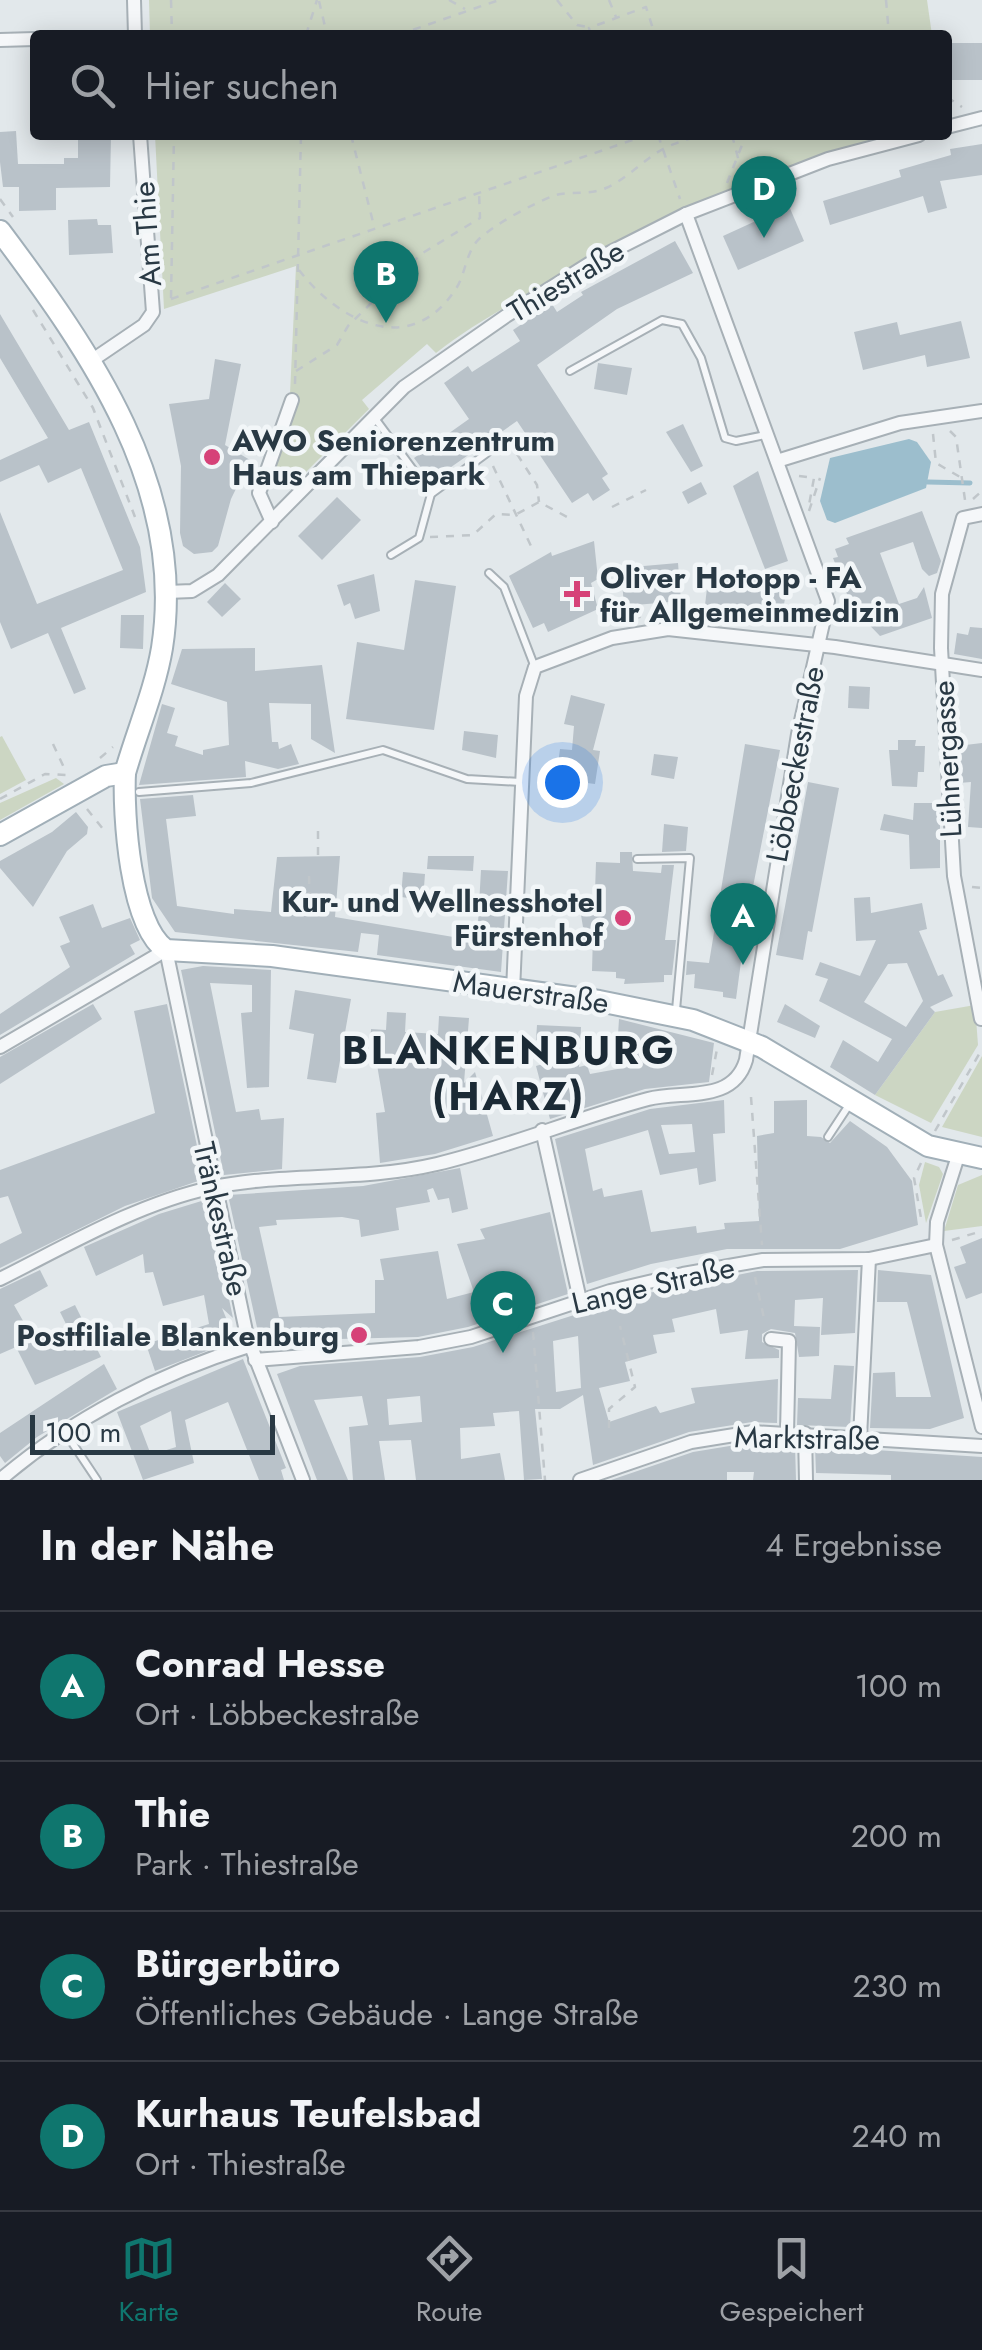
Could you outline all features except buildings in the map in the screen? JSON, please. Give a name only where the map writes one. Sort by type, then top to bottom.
[{"type":"main road","points":[[0,230],[91,361],[129,432],[147,482],[167,592],[158,664],[125,772],[127,832],[140,903],[150,933],[166,950]]},
{"type":"main road","points":[[0,836],[71,784],[125,772]]},
{"type":"main road","name":"Mauerstraße","points":[[166,950],[272,956],[674,1016],[747,1039],[921,1142],[958,1156],[982,1158]]},
{"type":"street","points":[[134,0],[135,30]]},
{"type":"street","points":[[0,40],[30,39]]},
{"type":"street","points":[[952,127],[981,118]]},
{"type":"street","name":"Am Thie","points":[[91,361],[151,319],[140,140]]},
{"type":"street","name":"Thiestraße","points":[[167,592],[192,591],[218,575],[404,387],[595,260],[722,199],[828,159],[900,140]]},
{"type":"street","name":"Löbbeckestraße","points":[[686,214],[828,602],[801,717],[746,1060],[736,1078],[718,1091]]},
{"type":"street","points":[[272,522],[259,492],[292,400]]},
{"type":"street","points":[[777,461],[934,417],[982,412]]},
{"type":"street","name":"Lühnergasse","points":[[981,1019],[954,876],[942,594],[963,518],[982,514]]},
{"type":"street","points":[[514,991],[526,696],[535,667],[612,638],[652,630],[701,630],[982,670]]},
{"type":"street","points":[[0,1047],[166,950]]},
{"type":"street","name":"Tränkestraße","points":[[166,950],[249,1346],[303,1480]]},
{"type":"street","points":[[0,1279],[102,1229],[214,1187],[361,1178],[437,1164],[653,1098],[718,1091]]},
{"type":"street","points":[[542,1130],[580,1300]]},
{"type":"street","points":[[958,1156],[932,1247],[982,1426]]},
{"type":"street","name":"Lange Straße","points":[[255,1360],[419,1347],[580,1300],[683,1274],[758,1261],[869,1259],[932,1247]]},
{"type":"street","points":[[860,1438],[869,1259]]},
{"type":"street","points":[[770,1339],[789,1341],[786,1432]]},
{"type":"street","points":[[0,1480],[64,1431],[120,1400],[249,1346]]},
{"type":"street","name":"Marktstraße","points":[[580,1480],[706,1438],[786,1432],[982,1446]]},
{"type":"street","points":[[805,1434],[806,1480]]},
{"type":"lane","points":[[570,371],[662,320],[682,324],[701,358],[725,438],[736,441],[766,434]]},
{"type":"lane","points":[[374,417],[430,494]]},
{"type":"lane","points":[[391,555],[419,538],[430,494],[487,453]]},
{"type":"lane","points":[[490,574],[504,587],[535,667]]},
{"type":"lane","points":[[138,792],[251,783],[363,751],[382,750],[467,779],[522,782]]},
{"type":"lane","points":[[637,859],[690,858],[674,1016]]},
{"type":"lane","points":[[828,1137],[852,1101]]},
{"type":"lane","points":[[64,1431],[97,1480]]},
{"type":"path","points":[[171,0],[172,30]]},
{"type":"path","points":[[308,30],[318,0]]},
{"type":"path","points":[[318,0],[326,30]]},
{"type":"path","points":[[448,0],[468,10]]},
{"type":"path","points":[[412,30],[499,0]]},
{"type":"path","points":[[557,0],[577,25],[588,28],[646,7],[653,30]]},
{"type":"path","points":[[608,0],[616,18]]},
{"type":"path","points":[[886,0],[889,30]]},
{"type":"path","points":[[171,298],[174,140]]},
{"type":"path","points":[[292,400],[296,372],[301,140]]},
{"type":"path","points":[[352,140],[374,227]]},
{"type":"path","points":[[152,306],[632,140]]},
{"type":"path","points":[[660,140],[686,214]]},
{"type":"path","points":[[299,270],[329,304],[355,322],[383,327],[414,324],[438,309],[458,286],[479,239],[556,194],[590,195],[612,186],[663,149],[686,140]]},
{"type":"path","points":[[733,140],[746,190]]},
{"type":"path","points":[[722,199],[744,140]]},
{"type":"path","points":[[296,372],[337,345],[421,254],[480,218],[479,190]]},
{"type":"path","points":[[28,302],[93,408],[138,527]]},
{"type":"path","points":[[934,417],[936,462],[960,478]]},
{"type":"path","points":[[934,417],[956,437],[964,492]]},
{"type":"path","points":[[531,546],[487,453],[506,438],[538,486],[539,502]]},
{"type":"path","points":[[808,512],[815,503],[820,478]]},
{"type":"path","points":[[612,507],[646,490]]},
{"type":"path","points":[[419,538],[473,535],[496,514],[515,515],[539,502]]},
{"type":"path","points":[[539,502],[571,519]]},
{"type":"path","points":[[54,744],[71,784],[105,832]]},
{"type":"path","points":[[93,762],[116,744]]},
{"type":"path","points":[[71,784],[80,768]]},
{"type":"path","points":[[0,798],[50,772],[71,784]]},
{"type":"path","points":[[5,789],[10,793]]},
{"type":"path","points":[[318,831],[318,857]]},
{"type":"path","points":[[309,876],[310,912]]},
{"type":"path","points":[[718,1091],[712,1073],[720,1029]]},
{"type":"path","points":[[935,1132],[982,1048]]},
{"type":"path","points":[[751,1097],[758,1261],[770,1339]]},
{"type":"path","points":[[922,1160],[914,1178],[932,1247],[982,1231]]},
{"type":"path","points":[[528,1318],[538,1352],[544,1480]]},
{"type":"path","points":[[609,1428],[609,1409],[635,1387],[620,1326]]},
{"type":"green space","points":[[149,0],[927,0],[931,30],[150,30]]},
{"type":"green space","points":[[155,140],[878,140],[754,182],[663,221],[575,266],[483,320],[436,353],[427,344],[362,400],[369,409],[294,484],[274,473],[298,403],[290,394],[296,266],[164,309]]},
{"type":"green space","points":[[0,737],[26,780],[0,794]]},
{"type":"green space","points":[[56,778],[64,784],[0,820],[0,803]]},
{"type":"green space","points":[[975,1005],[978,1045],[931,1123],[875,1095],[935,1012]]},
{"type":"green space","points":[[982,1056],[982,1137],[942,1127]]},
{"type":"green space","points":[[925,1162],[939,1167],[943,1174],[926,1223],[919,1185]]},
{"type":"green space","points":[[982,1175],[982,1226],[944,1231],[958,1185]]},
{"type":"water","points":[[909,439],[917,442],[931,462],[926,488],[835,523],[827,520],[820,501],[830,458]]},
{"type":"waterway","points":[[928,482],[970,483]]},
{"type":"place","name":"Kurhaus Teufelsbad","points":[[764,238]]},
{"type":"place","name":"Thie","points":[[386,323]]},
{"type":"place","name":"AWO Seniorenzentrum Haus am Thiepark","points":[[212,457]]},
{"type":"place","name":"Oliver Hotopp - FA für Allgemeinmedizin","points":[[577,594]]},
{"type":"place","name":"Kur- und Wellnesshotel Fürstenhof","points":[[623,918]]},
{"type":"place","name":"Conrad Hesse","points":[[743,965]]},
{"type":"place","name":"Postfiliale Blankenburg","points":[[359,1335]]},
{"type":"place","name":"Bürgerbüro","points":[[503,1353]]},
{"type":"district","name":"BLANKENBURG (HARZ)","points":[[509,1073]]}]
